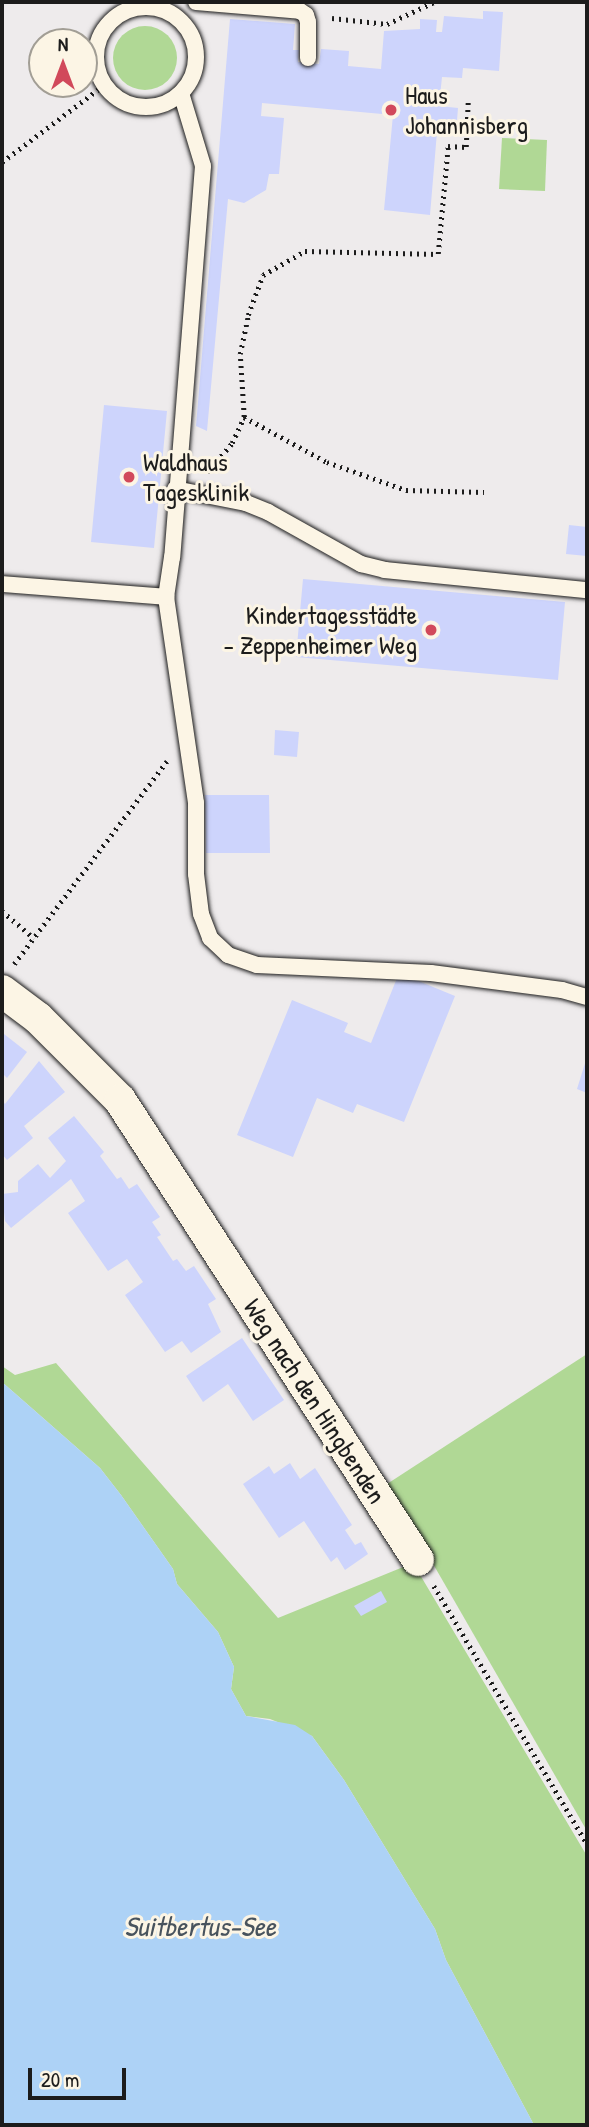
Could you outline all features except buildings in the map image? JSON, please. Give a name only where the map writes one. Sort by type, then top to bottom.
[{"type":"street","name":"Weg nach den Hingbenden","points":[[6,980],[38,1018],[120,1100],[418,1560]]},
{"type":"lane","points":[[196,2],[231,7],[283,9],[306,15],[308,58]]},
{"type":"lane","points":[[161,5],[184,23],[193,36],[196,66],[191,81],[169,102],[138,106],[123,101],[105,84],[97,64],[97,49],[102,33],[112,20],[126,11],[142,6],[161,5]]},
{"type":"lane","points":[[181,93],[203,166],[175,489],[172,557],[166,597],[196,803],[196,874],[201,914],[210,938],[228,955],[257,965],[430,974],[562,990],[587,998]]},
{"type":"lane","points":[[175,489],[246,503],[268,512],[360,564],[385,570],[587,590]]},
{"type":"lane","points":[[2,584],[166,597]]},
{"type":"path","points":[[306,15],[387,24],[434,2]]},
{"type":"path","points":[[2,162],[105,84]]},
{"type":"path","points":[[175,489],[204,476],[232,443],[244,417],[240,354],[248,315],[263,275],[305,251],[438,254],[447,146],[466,147],[468,102]]},
{"type":"path","points":[[244,417],[327,462],[406,490],[484,492]]},
{"type":"path","points":[[6,980],[34,938],[186,736]]},
{"type":"path","points":[[2,911],[34,938]]},
{"type":"path","points":[[418,1560],[587,1844]]},
{"type":"green space","points":[[145,26],[168,35],[177,58],[168,81],[145,90],[122,81],[113,58],[122,35]]},
{"type":"green space","points":[[502,138],[547,140],[545,191],[499,189]]},
{"type":"green space","points":[[587,1354],[587,1831],[387,1484]]},
{"type":"green space","points":[[56,1363],[278,1618],[413,1563],[587,1856],[587,2125],[534,2125],[446,1960],[435,1929],[344,1780],[312,1736],[270,1719],[246,1716],[231,1689],[234,1667],[218,1632],[177,1584],[173,1569],[121,1495],[100,1468],[2,1382],[2,1366],[15,1375]]},
{"type":"water","name":"Suitbertus-See","points":[[2,1382],[100,1468],[121,1495],[173,1569],[177,1584],[218,1632],[234,1667],[231,1689],[246,1716],[295,1725],[312,1736],[344,1780],[435,1929],[446,1960],[534,2125],[2,2125]]},
{"type":"place","name":"Haus Johannisberg","points":[[391,110]]},
{"type":"place","name":"Waldhaus Tagesklinik","points":[[129,477]]},
{"type":"place","name":"Kindertagesstädte - Zeppenheimer Weg","points":[[431,630]]}]
